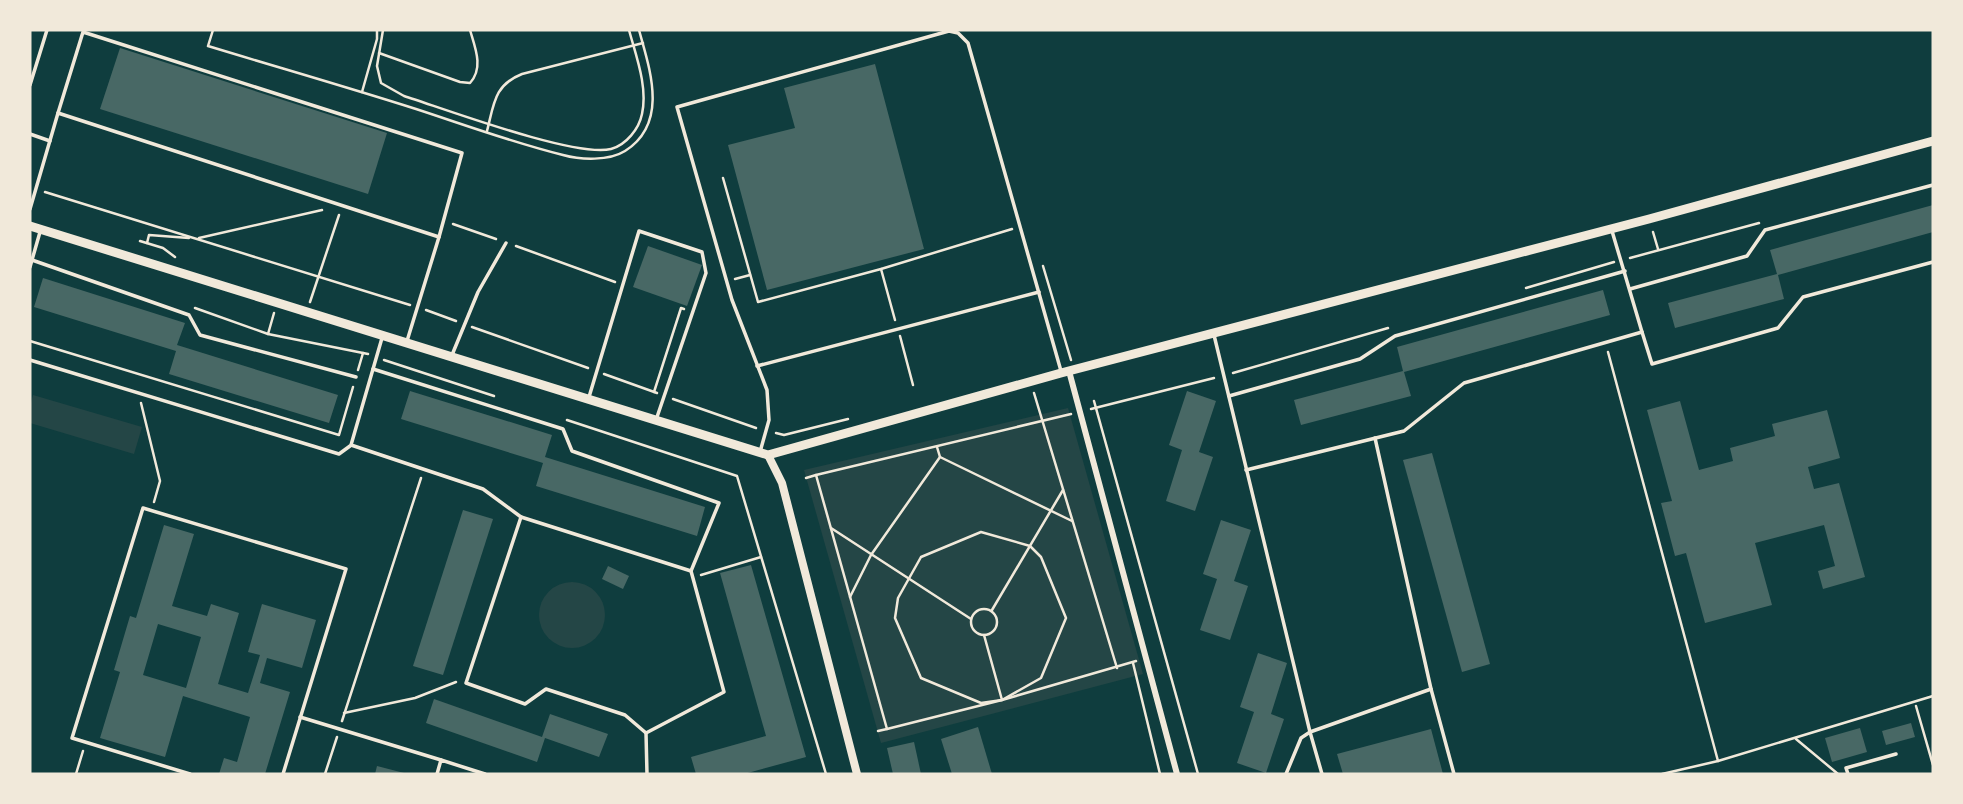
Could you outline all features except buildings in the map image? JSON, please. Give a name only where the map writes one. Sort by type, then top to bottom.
[{"type":"main road","points":[[30,226],[764,454],[1031,382],[1067,369],[1214,335],[1933,141]]},
{"type":"street","points":[[1067,369],[1177,774]]},
{"type":"street","points":[[764,454],[782,483],[857,774]]},
{"type":"lane","points":[[30,85],[47,30]]},
{"type":"lane","points":[[764,454],[769,420],[767,390],[727,282],[677,107],[949,31],[958,33],[968,43],[1039,292],[1067,369]]},
{"type":"lane","points":[[30,209],[83,32],[462,153],[407,343]]},
{"type":"lane","points":[[58,113],[439,237]]},
{"type":"lane","points":[[30,134],[50,141]]},
{"type":"lane","points":[[1630,289],[1747,256],[1765,230],[1933,185]]},
{"type":"lane","points":[[1612,228],[1652,364],[1778,328],[1804,297],[1933,262]]},
{"type":"lane","points":[[30,267],[41,230]]},
{"type":"lane","points":[[588,399],[639,231],[702,252],[705,273],[656,420]]},
{"type":"lane","points":[[451,357],[478,292],[506,243]]},
{"type":"lane","points":[[32,260],[189,315],[200,335],[356,377]]},
{"type":"lane","points":[[1229,396],[1360,359],[1395,336],[1625,271]]},
{"type":"lane","points":[[757,366],[1039,292]]},
{"type":"lane","points":[[1246,470],[1404,431],[1464,383],[1642,332]]},
{"type":"lane","points":[[1214,335],[1322,774]]},
{"type":"lane","points":[[30,360],[339,454],[351,445],[383,336]]},
{"type":"lane","points":[[373,369],[563,429],[572,451],[719,503],[691,571],[724,692],[646,733]]},
{"type":"lane","points":[[1375,438],[1431,689],[1454,774]]},
{"type":"lane","points":[[351,445],[483,489],[522,517],[691,571]]},
{"type":"lane","points":[[190,774],[72,738],[143,508],[346,569],[283,774]]},
{"type":"lane","points":[[522,517],[467,683],[525,704],[546,689],[625,715],[646,733],[647,774]]},
{"type":"lane","points":[[1286,774],[1301,738],[1310,732],[1431,689]]},
{"type":"lane","points":[[300,717],[485,774]]},
{"type":"lane","points":[[1848,774],[1846,768],[1896,754]]},
{"type":"lane","points":[[437,774],[441,760]]},
{"type":"path","points":[[212,30],[208,47],[566,156],[604,158],[623,153],[636,143],[646,130],[653,109],[653,81],[639,30]]},
{"type":"path","points":[[362,92],[377,39],[377,30]]},
{"type":"path","points":[[383,30],[377,65],[381,82],[404,96],[574,148],[611,149],[630,138],[642,115],[643,85],[629,30]]},
{"type":"path","points":[[379,52],[460,82],[470,82],[478,69],[470,30]]},
{"type":"path","points":[[486,131],[497,95],[510,79],[643,43]]},
{"type":"path","points":[[723,178],[758,302],[881,269],[1020,227]]},
{"type":"path","points":[[147,243],[149,235],[197,239],[342,206]]},
{"type":"path","points":[[300,300],[310,303],[342,206]]},
{"type":"path","points":[[443,220],[623,285]]},
{"type":"path","points":[[1041,262],[1067,369]]},
{"type":"path","points":[[727,282],[751,275]]},
{"type":"path","points":[[190,307],[268,334],[363,353],[505,400]]},
{"type":"path","points":[[30,341],[339,435],[363,353]]},
{"type":"path","points":[[1606,342],[1718,761]]},
{"type":"path","points":[[134,373],[160,481],[152,511]]},
{"type":"path","points":[[1031,382],[1117,668]]},
{"type":"path","points":[[1094,401],[1198,774]]},
{"type":"path","points":[[557,416],[737,476],[826,774]]},
{"type":"path","points":[[806,478],[1042,421]]},
{"type":"path","points":[[937,446],[940,457],[1072,521]]},
{"type":"path","points":[[850,597],[871,555],[940,457]]},
{"type":"path","points":[[325,774],[423,469]]},
{"type":"path","points":[[816,475],[887,729]]},
{"type":"path","points":[[992,610],[1063,490]]},
{"type":"path","points":[[831,528],[971,619]]},
{"type":"path","points":[[981,532],[1030,547],[1041,557],[1066,618],[1041,678],[1002,700],[981,703],[920,678],[895,618],[898,597],[908,579],[920,557],[981,532]]},
{"type":"path","points":[[692,578],[761,557]]},
{"type":"path","points":[[992,610],[997,622],[995,629],[984,635],[974,632],[971,619],[974,612],[992,610]]},
{"type":"path","points":[[984,635],[1002,700]]},
{"type":"path","points":[[878,731],[1002,700],[1140,660]]},
{"type":"path","points":[[1133,663],[1160,774]]},
{"type":"path","points":[[344,713],[415,698],[468,677]]},
{"type":"path","points":[[1662,774],[1718,761],[1933,696]]},
{"type":"path","points":[[1916,706],[1933,765]]},
{"type":"path","points":[[1796,739],[1838,774]]},
{"type":"path","points":[[76,774],[86,742]]},
{"type":"shaded area","points":[[33,395],[142,427],[134,454],[30,423]]},
{"type":"shaded area","points":[[1068,408],[1143,674],[881,743],[804,470]]},
{"type":"shaded area","points":[[566,582],[578,582],[590,587],[600,597],[605,615],[603,628],[590,643],[578,648],[566,648],[554,643],[544,633],[539,621],[539,609],[544,597],[554,587]]}]
